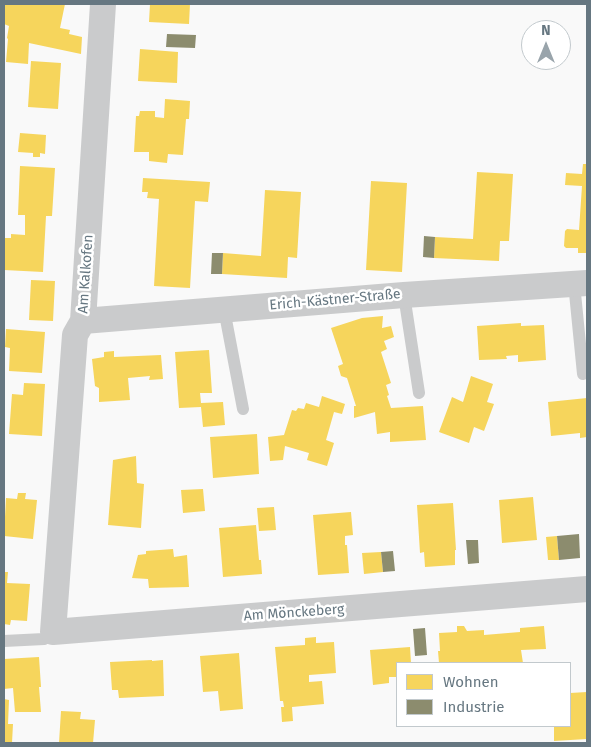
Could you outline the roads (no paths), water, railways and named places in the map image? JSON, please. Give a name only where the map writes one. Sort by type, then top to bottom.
[{"type":"street","name":"Am Kalkofen","points":[[53,632],[75,335],[84,321],[103,4]]},
{"type":"street","name":"Erich-Kästner-Straße","points":[[84,321],[404,295],[581,283]]},
{"type":"street","name":"Am Mönckeberg","points":[[53,632],[587,589]]},
{"type":"lane","points":[[581,283],[583,374]]},
{"type":"lane","points":[[404,295],[419,393]]},
{"type":"lane","points":[[224,309],[243,409]]},
{"type":"lane","name":"Am Mönckeberg","points":[[4,640],[44,639],[53,632]]}]
